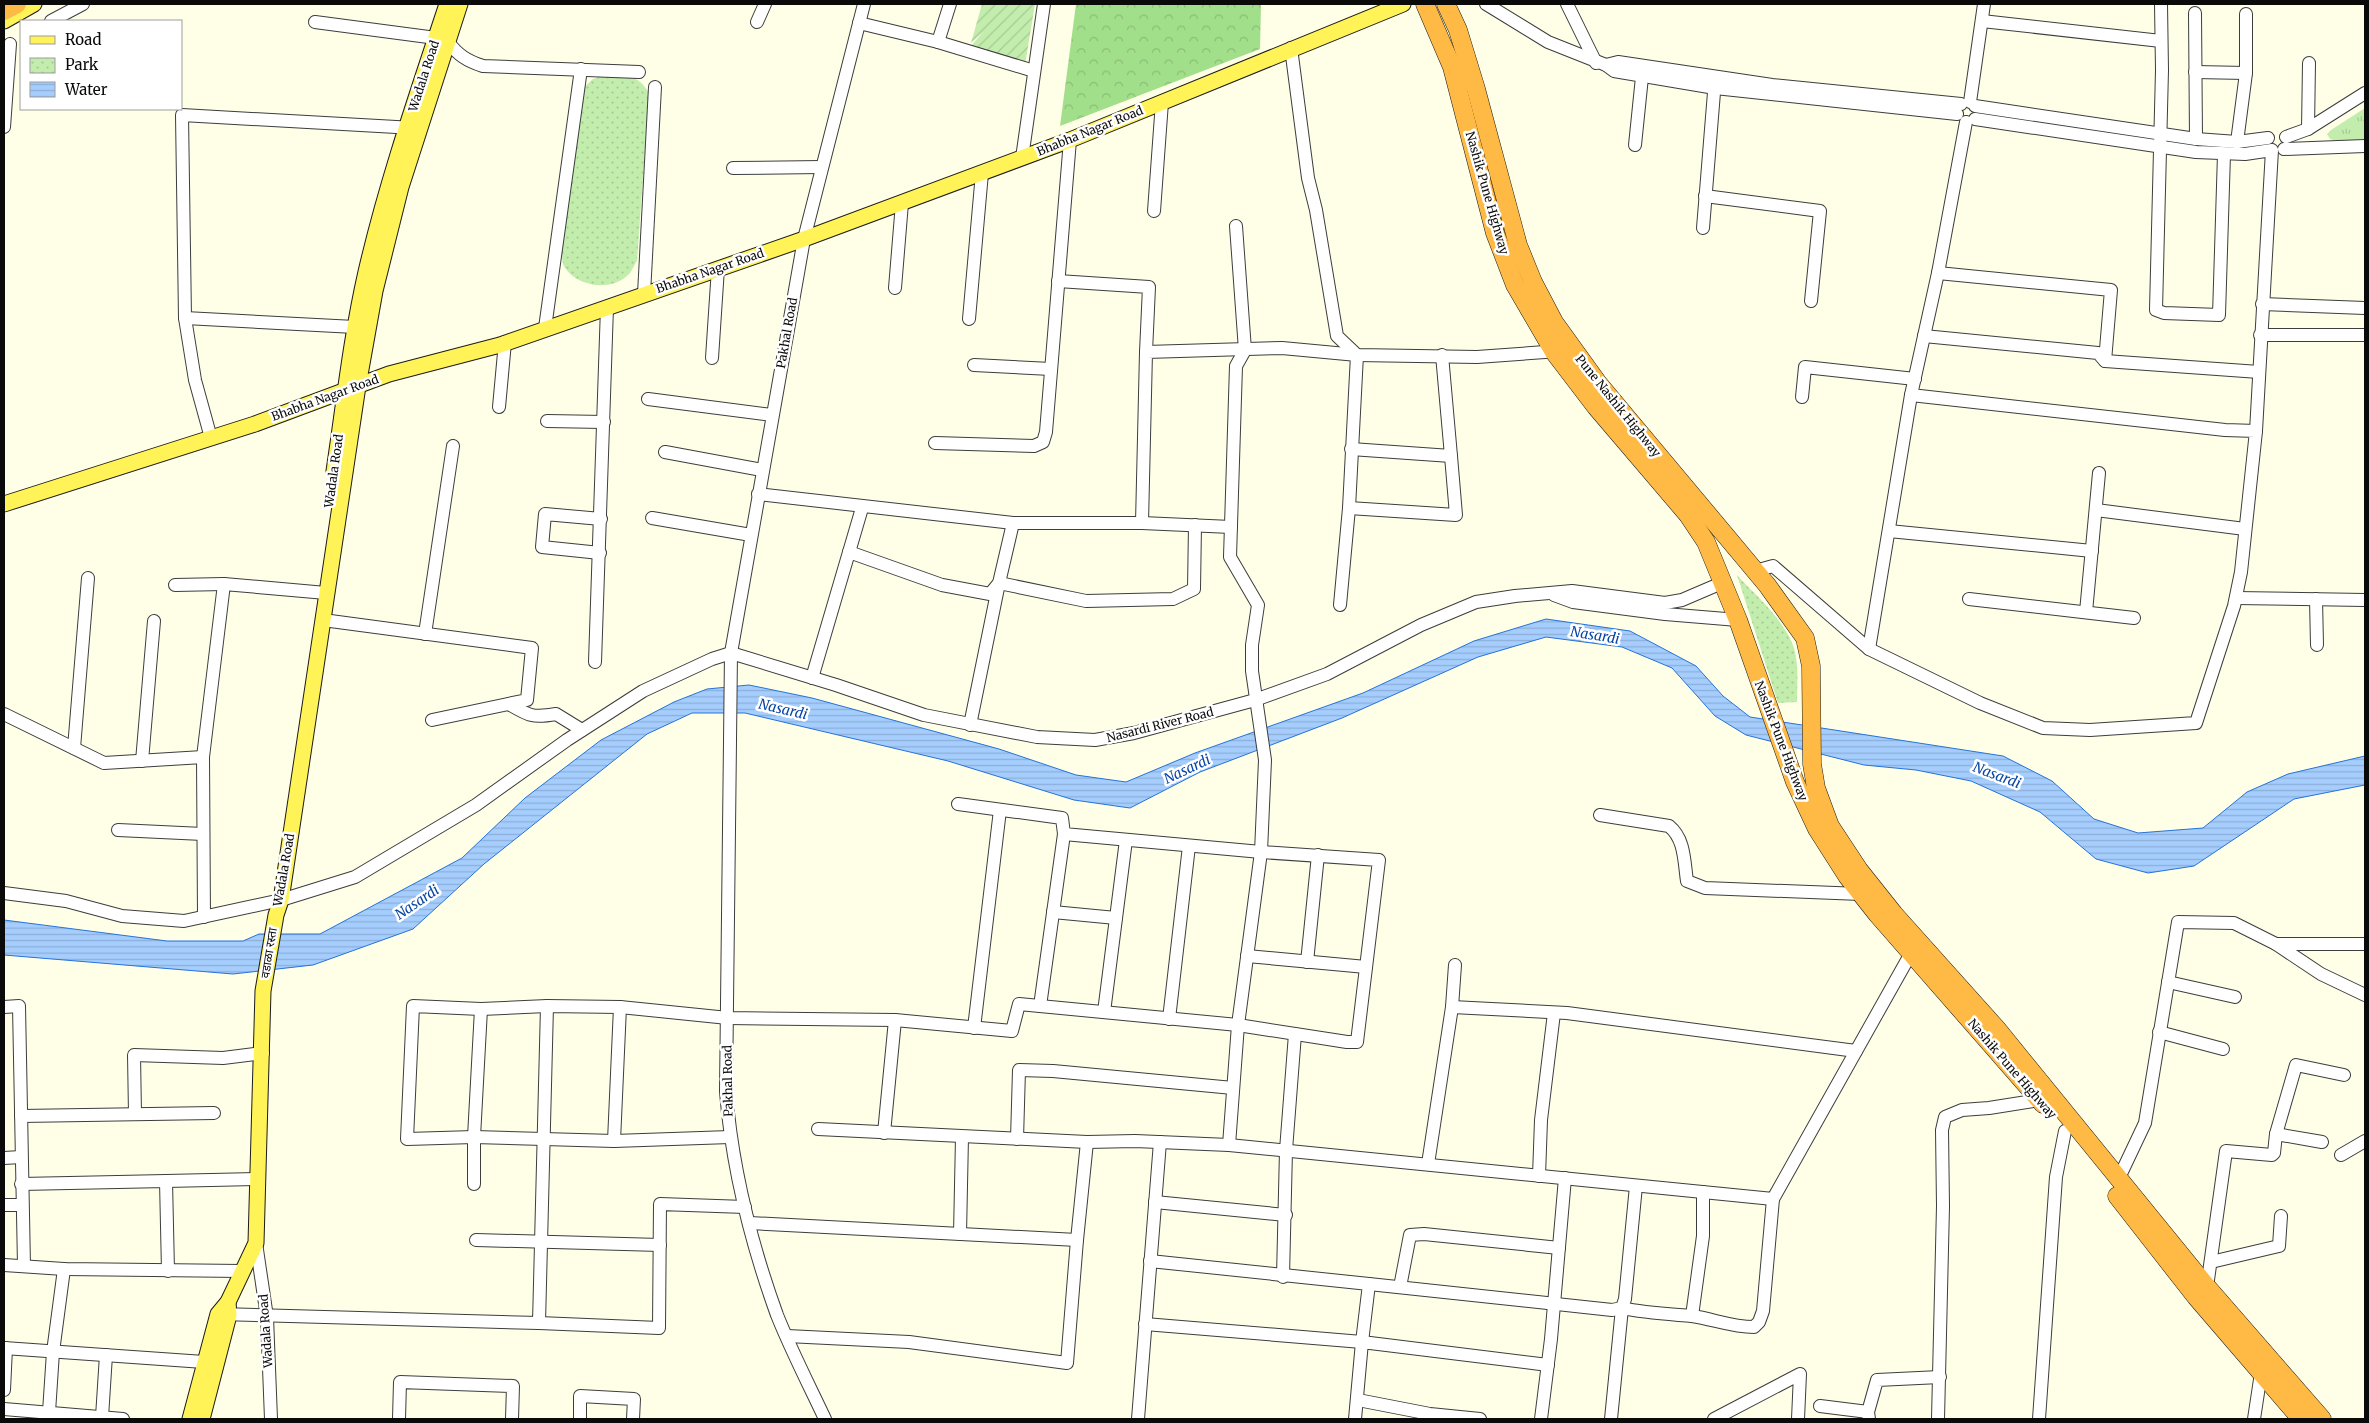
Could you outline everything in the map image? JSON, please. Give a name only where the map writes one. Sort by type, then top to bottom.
[{"type":"highway","points":[[4,11],[17,4]]},
{"type":"highway","name":"Nashik Pune Highway","points":[[1425,4],[1452,67],[1495,233],[1515,285],[1554,352],[1596,407],[1688,515],[1706,542],[1738,620],[1794,782],[1817,829],[1861,894],[1915,949],[2118,1180],[2207,1287],[2322,1419]]},
{"type":"highway","name":"Pune Nashik Highway","points":[[1446,4],[1458,30],[1476,89],[1518,245],[1532,282],[1554,322],[1598,383],[1767,585]]},
{"type":"highway","name":"Nashik Pune Highway","points":[[1767,585],[1805,638],[1811,666],[1814,711],[1812,764],[1816,788],[1830,826],[1915,949]]},
{"type":"highway","name":"Nashik Pune Highway","points":[[2044,1096],[2065,1131],[2196,1296],[2301,1419]]},
{"type":"main road","points":[[4,21],[34,4]]},
{"type":"main road","name":"Wadala Road","points":[[442,40],[447,4]]},
{"type":"main road","name":"Wadala Road","points":[[277,906],[351,389],[355,327],[366,272],[442,40],[460,4]]},
{"type":"main road","name":"Bhabha Nagar Road","points":[[4,504],[211,438],[389,374],[505,342],[804,239],[1070,140],[1291,48],[1403,4]]},
{"type":"main road","name":"Wadala Road","points":[[351,389],[401,187],[413,128]]},
{"type":"main road","name":"Wadala Road","points":[[277,906],[323,620],[322,593]]},
{"type":"main road","name":"वडाळा रस्ता","points":[[256,1243],[263,1053],[263,991],[277,906]]},
{"type":"main road","points":[[190,1419],[204,1362],[242,1271],[256,1243]]},
{"type":"main road","points":[[202,1419],[225,1310]]},
{"type":"street","points":[[53,20],[83,4]]},
{"type":"street","points":[[758,22],[765,4]]},
{"type":"street","name":"Pakhal Road","points":[[825,1419],[778,1316],[750,1223],[730,1137],[726,1092],[731,659],[762,470],[804,239],[864,4]]},
{"type":"street","points":[[938,42],[950,4]]},
{"type":"street","points":[[1022,158],[1044,4]]},
{"type":"street","points":[[1486,4],[1548,42],[1614,71],[1642,77],[1715,83],[1967,111],[2159,141],[2224,154],[2245,154],[2277,143],[2308,129],[2365,93]]},
{"type":"street","points":[[1567,4],[1601,64]]},
{"type":"street","points":[[1869,649],[1911,395],[1938,272],[1984,4]]},
{"type":"street","points":[[2161,4],[2156,310],[2164,313],[2219,315],[2224,154]]},
{"type":"street","points":[[2195,13],[2196,139]]},
{"type":"street","points":[[2237,142],[2246,73],[2246,14]]},
{"type":"street","points":[[315,22],[442,40],[468,61],[483,66],[639,72]]},
{"type":"street","points":[[1982,22],[2161,41]]},
{"type":"street","points":[[859,23],[938,42],[1034,71]]},
{"type":"street","points":[[4,127],[12,43]]},
{"type":"street","points":[[1291,48],[1308,178],[1316,210],[1337,336],[1357,356],[1349,508],[1340,605]]},
{"type":"street","points":[[1601,64],[1618,62],[1715,83]]},
{"type":"street","points":[[2308,129],[2309,63]]},
{"type":"street","points":[[545,328],[581,69]]},
{"type":"street","points":[[2195,72],[2246,73]]},
{"type":"street","points":[[1636,145],[1642,77]]},
{"type":"street","points":[[1703,228],[1715,83]]},
{"type":"street","points":[[644,294],[655,88]]},
{"type":"street","points":[[1154,211],[1162,102]]},
{"type":"street","points":[[211,438],[195,380],[186,318],[182,115],[413,128]]},
{"type":"street","points":[[2159,141],[2196,139],[2365,146]]},
{"type":"street","points":[[935,443],[1034,446],[1043,442],[1070,140]]},
{"type":"street","points":[[1755,571],[1773,566],[1869,649],[1980,704],[2043,728],[2107,730],[2196,723],[2236,598],[2241,572],[2256,431],[2262,304],[2277,143]]},
{"type":"street","points":[[733,168],[822,167]]},
{"type":"street","points":[[969,319],[982,173]]},
{"type":"street","points":[[1705,196],[1820,211],[1811,301]]},
{"type":"street","points":[[895,288],[902,203]]},
{"type":"street","points":[[1229,1145],[1238,1025],[1261,852],[1265,760],[1255,700],[1252,645],[1258,605],[1230,557],[1236,366],[1245,350],[1236,226]]},
{"type":"street","points":[[712,358],[718,268]]},
{"type":"street","points":[[1938,272],[2111,290],[2105,361]]},
{"type":"street","points":[[1058,281],[1149,287],[1142,523]]},
{"type":"street","points":[[2262,304],[2365,308]]},
{"type":"street","points":[[595,662],[607,307]]},
{"type":"street","points":[[186,318],[355,327]]},
{"type":"street","points":[[2260,336],[2365,335]]},
{"type":"street","points":[[1924,336],[2098,353],[2105,361],[2259,372]]},
{"type":"street","points":[[499,407],[505,342]]},
{"type":"street","points":[[1146,352],[1282,348],[1357,356],[1477,357],[1554,352],[1571,346]]},
{"type":"street","points":[[1349,508],[1456,515],[1442,356]]},
{"type":"street","points":[[974,365],[1051,369]]},
{"type":"street","points":[[1802,397],[1805,368],[1915,379]]},
{"type":"street","points":[[1911,395],[2225,430],[2256,431]]},
{"type":"street","points":[[648,399],[772,415]]},
{"type":"street","points":[[547,421],[604,422]]},
{"type":"street","points":[[425,634],[453,446]]},
{"type":"street","points":[[1351,449],[1450,456]]},
{"type":"street","points":[[665,452],[762,470]]},
{"type":"street","points":[[2086,612],[2099,473]]},
{"type":"street","points":[[758,494],[862,508],[1013,523],[1142,523],[1231,527]]},
{"type":"street","points":[[812,678],[862,508]]},
{"type":"street","points":[[2096,510],[2245,529]]},
{"type":"street","points":[[600,552],[542,547],[545,514],[601,519]]},
{"type":"street","points":[[652,518],[751,535]]},
{"type":"street","points":[[970,725],[1013,523]]},
{"type":"street","points":[[999,583],[1086,601],[1173,599],[1194,589],[1195,525]]},
{"type":"street","points":[[1889,531],[2092,551]]},
{"type":"street","points":[[849,552],[942,585],[990,594],[999,583]]},
{"type":"street","points":[[74,748],[88,578]]},
{"type":"street","name":"Nasardi River Road","points":[[731,659],[812,678],[924,715],[1037,737],[1095,740],[1134,734],[1255,700],[1327,674],[1460,607],[1492,598],[1572,591],[1665,603],[1682,600],[1724,582]]},
{"type":"street","points":[[204,917],[202,757],[224,584]]},
{"type":"street","points":[[176,585],[224,584],[322,593]]},
{"type":"street","points":[[1547,593],[1573,602],[1665,614],[1738,620]]},
{"type":"street","points":[[2236,598],[2365,600]]},
{"type":"street","points":[[1969,599],[2134,618]]},
{"type":"street","points":[[2316,599],[2317,645]]},
{"type":"street","points":[[323,620],[532,648],[527,700],[432,720]]},
{"type":"street","points":[[142,761],[154,621]]},
{"type":"street","points":[[4,893],[66,901],[122,916],[184,921],[277,906],[355,876],[476,805],[582,730],[643,691],[712,659],[731,659]]},
{"type":"street","points":[[509,704],[536,718],[556,714],[582,730]]},
{"type":"street","points":[[4,714],[104,763],[202,757]]},
{"type":"street","points":[[958,804],[1062,818],[1064,834],[1040,1006]]},
{"type":"street","points":[[974,1028],[1000,810]]},
{"type":"street","points":[[1600,815],[1669,826],[1678,833],[1687,881],[1705,888],[1861,894]]},
{"type":"street","points":[[118,830],[203,834]]},
{"type":"street","points":[[730,1137],[614,1141],[474,1137],[407,1139],[413,1006],[481,1009],[547,1006],[620,1007],[728,1018],[895,1020],[1012,1031],[1019,1004],[1238,1025],[1357,1042],[1379,860],[1261,852],[1064,834]]},
{"type":"street","points":[[1104,1012],[1126,840]]},
{"type":"street","points":[[1169,1018],[1189,846]]},
{"type":"street","points":[[1307,962],[1318,855]]},
{"type":"street","points":[[1053,912],[1116,918]]},
{"type":"street","points":[[2118,1180],[2145,1123],[2178,922],[2234,923],[2276,944],[2321,974],[2365,995]]},
{"type":"street","points":[[2276,944],[2365,944]]},
{"type":"street","points":[[1150,1261],[1554,1305],[1612,1310],[1622,1308],[1646,1313],[1692,1316],[1737,1327],[1754,1327],[1759,1322],[1763,1311],[1773,1199],[1915,949]]},
{"type":"street","points":[[1247,956],[1366,967]]},
{"type":"street","points":[[1428,1164],[1452,1006],[1455,965]]},
{"type":"street","points":[[2168,982],[2235,997]]},
{"type":"street","points":[[4,1007],[19,1006],[24,1266]]},
{"type":"street","points":[[539,1323],[547,1006]]},
{"type":"street","points":[[1452,1006],[1554,1013],[1856,1050]]},
{"type":"street","points":[[614,1141],[620,1007]]},
{"type":"street","points":[[474,1184],[474,1137],[481,1009]]},
{"type":"street","points":[[1540,1176],[1541,1120],[1554,1013]]},
{"type":"street","points":[[884,1134],[895,1020]]},
{"type":"street","points":[[2159,1032],[2223,1049]]},
{"type":"street","points":[[1283,1276],[1286,1215],[1286,1150],[1295,1034]]},
{"type":"street","points":[[135,1114],[134,1055],[223,1058],[263,1053]]},
{"type":"street","points":[[2207,1287],[2226,1151],[2272,1155],[2275,1151],[2276,1134],[2294,1067],[2299,1065],[2344,1075]]},
{"type":"street","points":[[1017,1139],[1019,1070],[1053,1071],[1234,1088]]},
{"type":"street","points":[[1938,1419],[1944,1206],[1942,1130],[1945,1117],[1962,1110],[1989,1108],[2044,1096]]},
{"type":"street","points":[[21,1116],[214,1113]]},
{"type":"street","points":[[818,1129],[884,1134],[1088,1142],[1160,1142],[1229,1145],[1773,1199]]},
{"type":"street","points":[[2039,1419],[2056,1177],[2065,1131]]},
{"type":"street","points":[[2276,1134],[2322,1142]]},
{"type":"street","points":[[960,1234],[962,1137]]},
{"type":"street","points":[[787,1336],[909,1342],[1067,1363],[1077,1240],[1088,1142]]},
{"type":"street","points":[[1138,1419],[1160,1142]]},
{"type":"street","points":[[2341,1155],[2365,1142]]},
{"type":"street","points":[[4,1158],[21,1157]]},
{"type":"street","points":[[1541,1419],[1554,1305],[1565,1178]]},
{"type":"street","points":[[21,1184],[259,1179]]},
{"type":"street","points":[[166,1181],[168,1271]]},
{"type":"street","points":[[1611,1419],[1636,1186]]},
{"type":"street","points":[[1692,1316],[1703,1236],[1703,1192]]},
{"type":"street","points":[[1155,1202],[1286,1215]]},
{"type":"street","points":[[225,1310],[267,1317],[539,1323],[659,1328],[660,1204],[746,1207]]},
{"type":"street","points":[[4,1205],[22,1205]]},
{"type":"street","points":[[2211,1262],[2279,1246],[2280,1216]]},
{"type":"street","points":[[750,1223],[1077,1240]]},
{"type":"street","points":[[1400,1287],[1410,1235],[1424,1234],[1559,1248]]},
{"type":"street","points":[[476,1240],[660,1245]]},
{"type":"street","name":"Wadala Road","points":[[256,1243],[267,1317],[271,1419]]},
{"type":"street","points":[[4,1264],[64,1269],[242,1271]]},
{"type":"street","points":[[49,1412],[53,1352],[64,1269]]},
{"type":"street","points":[[1355,1419],[1369,1284]]},
{"type":"street","points":[[1145,1324],[1362,1342],[1548,1365]]},
{"type":"street","points":[[4,1390],[5,1348],[204,1362]]},
{"type":"street","points":[[102,1417],[106,1355]]},
{"type":"street","points":[[2254,1419],[2261,1372]]},
{"type":"street","points":[[1714,1419],[1800,1374],[1798,1419]]},
{"type":"street","points":[[1820,1406],[1868,1416],[1877,1380],[1940,1377]]},
{"type":"street","points":[[399,1419],[400,1382],[513,1386],[512,1419]]},
{"type":"street","points":[[580,1419],[580,1396],[634,1399],[633,1419]]},
{"type":"street","points":[[1358,1400],[1430,1414],[1480,1419]]},
{"type":"street","points":[[4,1409],[49,1412],[88,1418],[123,1419]]},
{"type":"green space","points":[[982,4],[1035,4],[1025,65],[970,47],[983,32],[971,43]]},
{"type":"green space","points":[[1076,4],[1261,4],[1260,49],[1060,126]]},
{"type":"green space","points":[[605,75],[625,76],[636,79],[649,93],[637,261],[630,273],[622,280],[605,285],[596,285],[586,283],[571,274],[564,266],[561,249],[584,87],[593,79]]},
{"type":"green space","points":[[2365,108],[2365,141],[2341,142],[2330,139],[2327,134],[2331,130]]},
{"type":"green space","points":[[1737,575],[1777,618],[1790,638],[1797,661],[1797,702],[1778,703]]},
{"type":"water","name":"Nasardi","points":[[1546,619],[1630,631],[1696,666],[1723,696],[1750,717],[2003,756],[2052,781],[2094,819],[2138,833],[2203,828],[2247,792],[2288,774],[2365,756],[2365,785],[2294,799],[2194,866],[2148,873],[2096,859],[2040,812],[1971,781],[1916,770],[1864,765],[1746,735],[1715,716],[1672,668],[1622,647],[1546,637],[1478,657],[1342,718],[1200,772],[1130,808],[1074,800],[948,761],[745,713],[692,713],[647,734],[484,864],[413,929],[313,965],[233,974],[4,955],[4,920],[167,941],[243,941],[259,934],[320,934],[462,858],[525,798],[601,740],[674,702],[707,689],[749,685],[812,698],[999,749],[1076,775],[1126,782],[1195,753],[1363,693],[1474,641]]}]
